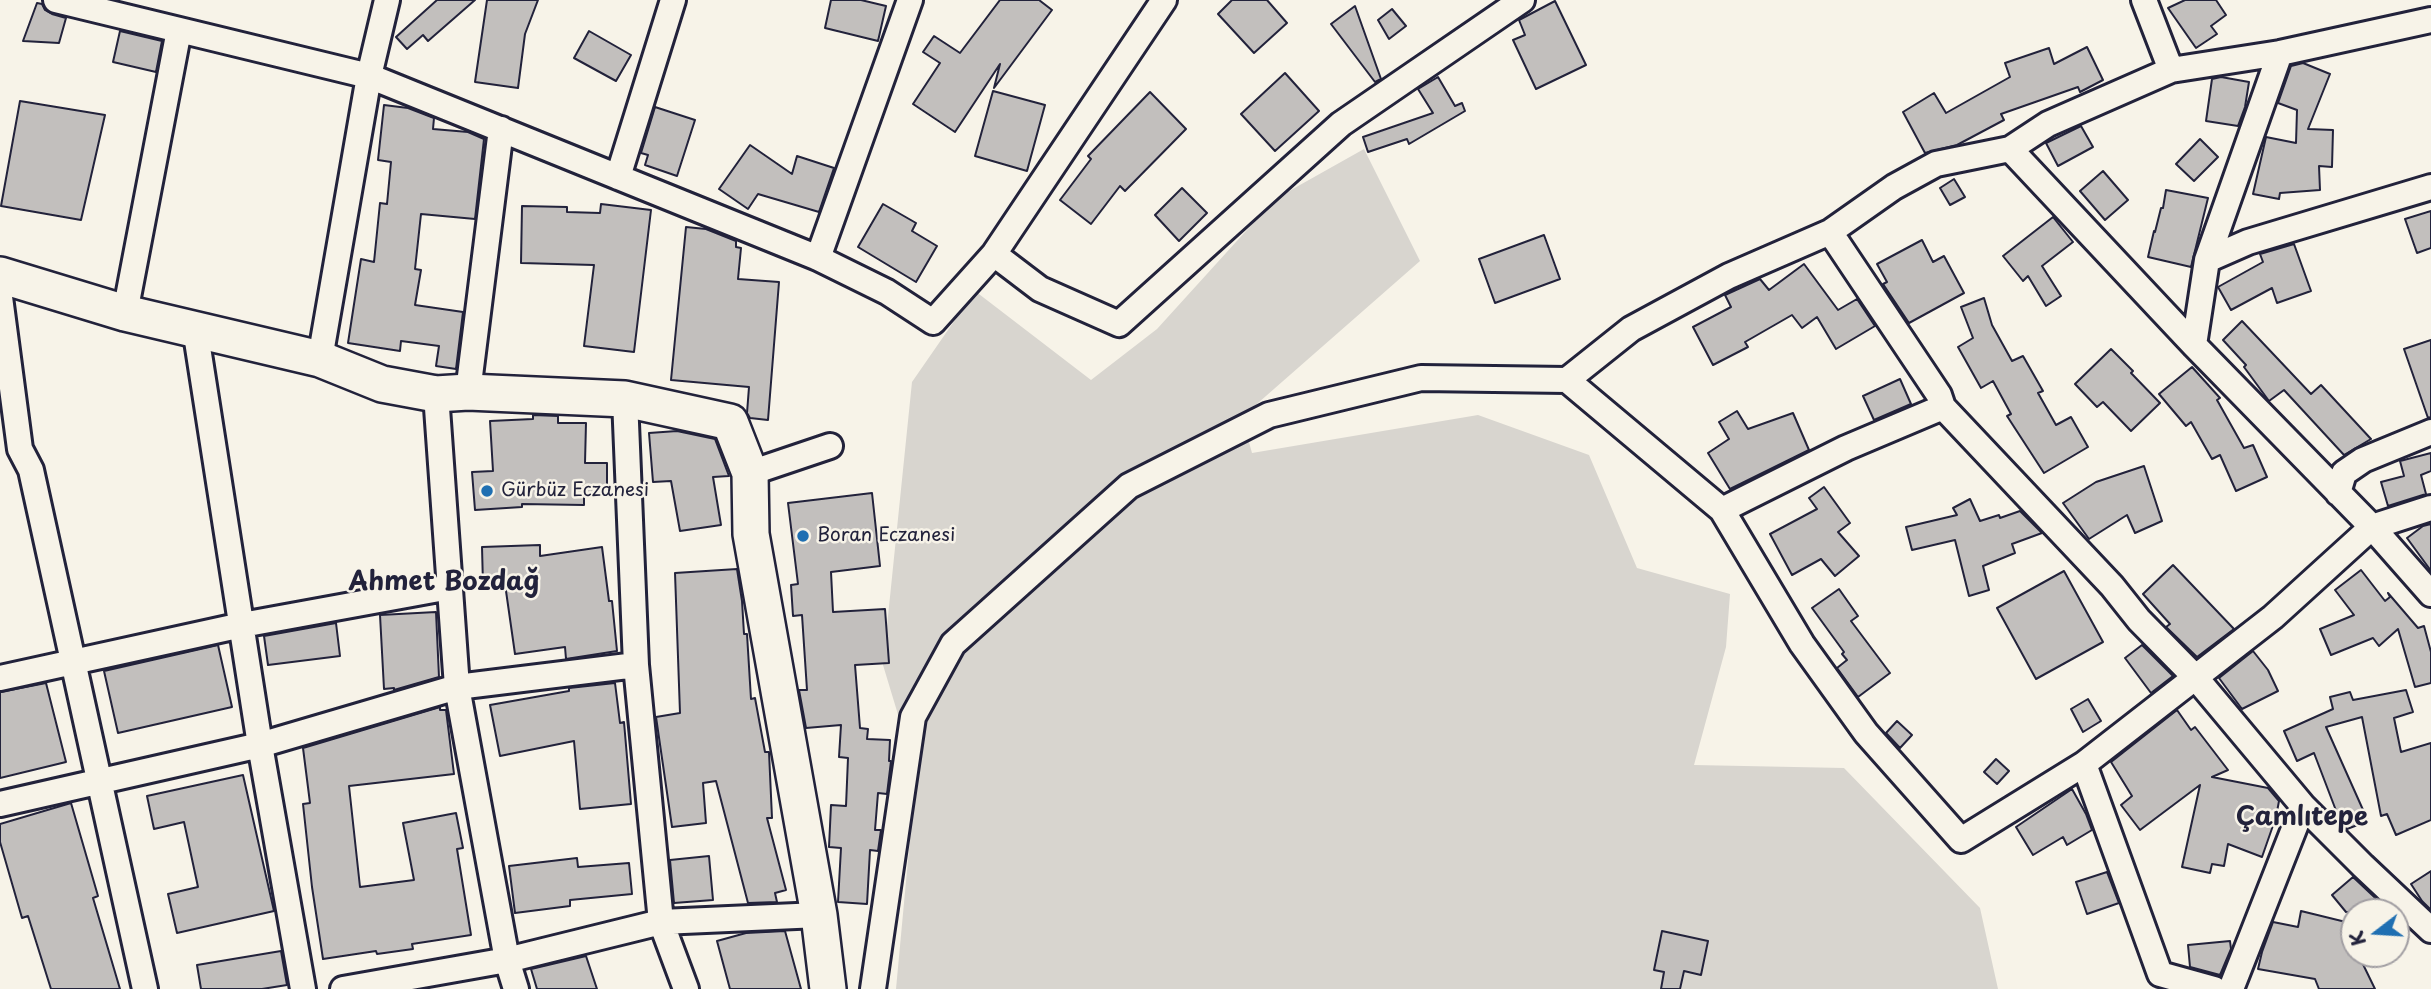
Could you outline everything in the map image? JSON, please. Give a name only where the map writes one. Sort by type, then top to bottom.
[{"type":"street","points":[[56,0],[369,76],[818,257],[887,292],[933,322],[994,254],[1164,0]]},
{"type":"street","points":[[320,359],[369,76],[387,0]]},
{"type":"street","points":[[618,177],[673,0]]},
{"type":"street","points":[[818,257],[910,0]]},
{"type":"street","points":[[994,254],[1040,289],[1119,324],[1341,124],[1522,0]]},
{"type":"street","points":[[2144,0],[2171,70]]},
{"type":"street","points":[[1567,380],[1631,329],[1729,276],[1830,232],[1894,187],[1936,164],[2010,149],[2048,124],[2171,70],[2280,53],[2431,20]]},
{"type":"street","points":[[125,313],[179,30]]},
{"type":"street","points":[[2194,345],[2207,260],[2280,53]]},
{"type":"street","points":[[501,129],[452,393],[450,587],[457,687],[508,960],[516,989]]},
{"type":"street","points":[[2010,149],[2194,345],[2372,527],[2431,594]]},
{"type":"street","points":[[2207,260],[2248,242],[2431,187]]},
{"type":"street","points":[[1830,232],[1939,395],[1943,407],[2196,678],[2303,806],[2431,930]]},
{"type":"street","points":[[0,275],[125,313],[320,359],[382,384],[452,393],[625,399],[730,422],[750,473],[751,534],[818,915],[828,989]]},
{"type":"street","points":[[0,296],[10,452],[31,470],[145,989]]},
{"type":"street","points":[[195,328],[260,745],[303,989]]},
{"type":"street","points":[[873,989],[913,717],[953,645],[1129,486],[1269,415],[1421,378],[1567,380],[1722,510],[1802,644],[1866,733],[1961,840],[2084,764],[2273,617],[2372,527],[2431,508]]},
{"type":"street","points":[[625,399],[636,665],[661,922],[686,989]]},
{"type":"street","points":[[1722,510],[1846,448],[1943,407]]},
{"type":"street","points":[[2338,493],[2344,473],[2363,460],[2431,432]]},
{"type":"street","points":[[750,473],[830,446]]},
{"type":"street","points":[[0,678],[242,625],[450,587]]},
{"type":"street","points":[[0,804],[260,745],[457,687],[636,665]]},
{"type":"street","points":[[2084,764],[2160,974],[2214,989]]},
{"type":"street","points":[[2231,989],[2303,806]]},
{"type":"street","points":[[343,989],[508,960],[661,922],[818,915]]},
{"type":"shaded area","points":[[1364,149],[1420,261],[1242,417],[1252,453],[1478,415],[1589,455],[1637,568],[1730,594],[1726,647],[1694,765],[1844,768],[1980,908],[1998,989],[896,989],[916,774],[883,665],[912,382],[975,291],[1091,380],[1157,329],[1275,199]]},
{"type":"building","points":[[437,0],[475,0],[428,41],[423,35],[407,49],[396,37]]},
{"type":"building","points":[[487,0],[538,0],[525,34],[518,88],[475,82]]},
{"type":"building","points":[[831,0],[861,0],[886,6],[878,41],[825,28]]},
{"type":"building","points":[[1000,0],[1039,0],[1052,10],[994,88],[1000,64],[955,132],[913,104],[940,63],[923,52],[934,36],[960,53]]},
{"type":"building","points":[[1232,0],[1267,0],[1287,23],[1254,53],[1218,14]]},
{"type":"building","points":[[2185,0],[2216,0],[2226,15],[2211,26],[2217,34],[2196,48],[2168,8]]},
{"type":"building","points":[[1555,1],[1586,65],[1536,89],[1513,40],[1525,35],[1519,20]]},
{"type":"building","points":[[37,3],[42,4],[45,10],[52,14],[66,18],[59,43],[23,41]]},
{"type":"building","points":[[1355,6],[1381,79],[1375,82],[1331,24]]},
{"type":"building","points":[[1392,9],[1406,26],[1389,39],[1378,20]]},
{"type":"building","points":[[120,31],[162,41],[156,72],[113,62]]},
{"type":"building","points":[[589,31],[631,55],[616,81],[574,58]]},
{"type":"building","points":[[2087,47],[2103,80],[2080,92],[2078,87],[2001,114],[2004,120],[1957,145],[1925,153],[1903,112],[1934,93],[1946,113],[2010,77],[2005,63],[2049,48],[2054,64]]},
{"type":"building","points":[[2303,63],[2330,74],[2308,129],[2333,130],[2332,167],[2319,166],[2320,190],[2280,193],[2279,199],[2253,194],[2266,137],[2296,143],[2297,110],[2278,103],[2291,66]]},
{"type":"building","points":[[1285,73],[1319,111],[1275,151],[1241,114]]},
{"type":"building","points":[[1438,77],[1455,106],[1462,103],[1465,111],[1409,144],[1407,139],[1368,152],[1363,137],[1433,113],[1418,89]]},
{"type":"building","points":[[2221,77],[2249,82],[2245,107],[2238,126],[2206,121],[2212,79]]},
{"type":"building","points":[[993,91],[1045,105],[1027,171],[975,156]]},
{"type":"building","points":[[1150,92],[1186,129],[1125,191],[1120,186],[1091,224],[1060,200],[1091,159],[1088,156]]},
{"type":"building","points":[[20,101],[105,115],[81,220],[1,206]]},
{"type":"building","points":[[384,105],[408,108],[434,118],[433,129],[468,132],[484,139],[475,219],[421,214],[415,269],[421,270],[415,305],[463,312],[456,369],[436,366],[439,346],[401,341],[400,351],[348,343],[361,259],[374,262],[380,203],[387,204],[391,162],[378,160]]},
{"type":"building","points":[[655,107],[695,120],[677,176],[645,165],[648,155],[641,153]]},
{"type":"building","points":[[2081,126],[2093,147],[2058,166],[2046,143]]},
{"type":"building","points":[[2200,139],[2218,157],[2194,181],[2176,164]]},
{"type":"building","points":[[750,145],[792,174],[797,156],[834,168],[819,212],[758,194],[748,209],[719,189]]},
{"type":"building","points":[[2103,171],[2128,200],[2105,220],[2080,191]]},
{"type":"building","points":[[1954,179],[1965,197],[1950,205],[1940,188]]},
{"type":"building","points":[[1182,188],[1207,213],[1179,241],[1155,215]]},
{"type":"building","points":[[2166,190],[2208,198],[2191,267],[2148,257]]},
{"type":"building","points":[[601,204],[651,210],[634,352],[584,346],[594,265],[521,263],[522,206],[567,207],[567,212],[600,213]]},
{"type":"building","points":[[883,204],[916,223],[912,231],[937,246],[916,282],[858,247]]},
{"type":"building","points":[[2431,211],[2431,248],[2417,253],[2405,219]]},
{"type":"building","points":[[2053,217],[2073,242],[2042,266],[2061,296],[2046,306],[2028,276],[2023,281],[2003,256]]},
{"type":"building","points":[[686,227],[706,229],[736,241],[736,247],[741,248],[738,279],[779,282],[768,420],[750,418],[747,413],[749,387],[671,380]]},
{"type":"building","points":[[1544,235],[1560,279],[1495,303],[1479,259]]},
{"type":"building","points":[[1922,240],[1933,262],[1944,256],[1964,293],[1909,323],[1883,284],[1887,282],[1877,264]]},
{"type":"building","points":[[2294,244],[2311,291],[2277,303],[2272,288],[2231,310],[2218,287],[2263,262],[2260,254]]},
{"type":"building","points":[[1804,264],[1838,310],[1857,299],[1875,326],[1836,349],[1817,317],[1802,328],[1792,315],[1745,342],[1748,347],[1713,365],[1693,327],[1731,307],[1725,295],[1760,279],[1769,290]]},
{"type":"building","points":[[1984,298],[1992,325],[2012,361],[2023,356],[2043,391],[2038,393],[2056,425],[2071,417],[2088,447],[2044,473],[2007,416],[2011,414],[1993,381],[1981,388],[1958,347],[1973,338],[1961,307]]},
{"type":"building","points":[[2242,321],[2311,394],[2321,385],[2371,439],[2344,455],[2284,390],[2269,401],[2244,367],[2246,365],[2223,340]]},
{"type":"building","points":[[2431,340],[2431,417],[2428,418],[2404,349]]},
{"type":"building","points":[[2111,349],[2160,403],[2131,431],[2103,402],[2097,407],[2075,384]]},
{"type":"building","points":[[2192,367],[2220,398],[2217,400],[2244,448],[2253,445],[2267,477],[2236,491],[2220,455],[2212,459],[2191,422],[2186,426],[2159,394]]},
{"type":"building","points":[[1900,379],[1911,404],[1874,420],[1863,396]]},
{"type":"building","points":[[1737,411],[1748,429],[1793,413],[1809,450],[1730,489],[1708,453],[1729,439],[1719,422]]},
{"type":"building","points":[[533,415],[558,416],[558,423],[586,423],[585,463],[607,463],[607,496],[584,496],[584,505],[522,504],[522,507],[475,510],[472,472],[493,471],[490,421],[533,419]]},
{"type":"building","points":[[677,431],[715,439],[729,476],[713,477],[721,525],[680,531],[671,481],[653,482],[649,433]]},
{"type":"building","points":[[2431,453],[2431,471],[2421,475],[2426,494],[2388,506],[2381,482],[2404,476],[2400,461]]},
{"type":"building","points":[[2144,466],[2162,521],[2135,533],[2127,515],[2089,539],[2063,503],[2096,482]]},
{"type":"building","points":[[1824,487],[1850,523],[1838,532],[1859,556],[1835,576],[1821,559],[1792,575],[1770,534],[1817,509],[1809,498]]},
{"type":"building","points":[[872,493],[880,566],[831,572],[833,612],[885,609],[889,663],[855,665],[860,728],[868,729],[867,739],[890,740],[891,761],[887,794],[878,793],[875,830],[881,830],[878,851],[870,850],[867,904],[838,902],[841,848],[829,847],[831,805],[846,806],[848,758],[839,757],[841,725],[806,728],[799,690],[807,690],[802,615],[793,616],[791,585],[798,584],[788,503]]},
{"type":"building","points":[[1970,499],[1980,521],[2020,511],[2042,533],[2012,544],[2015,553],[1983,566],[1989,590],[1969,596],[1955,540],[1912,550],[1906,527],[1957,515],[1953,508]]},
{"type":"building","points":[[2431,524],[2431,571],[2407,538],[2423,526]]},
{"type":"building","points":[[540,545],[540,556],[602,547],[609,601],[612,601],[617,651],[566,659],[565,647],[515,654],[505,584],[483,585],[482,547]]},
{"type":"building","points":[[2173,565],[2234,629],[2197,657],[2166,627],[2170,624],[2143,594]]},
{"type":"building","points":[[737,569],[744,634],[747,634],[751,699],[755,698],[765,752],[769,752],[772,818],[767,818],[786,890],[775,893],[777,902],[748,903],[716,781],[703,783],[706,823],[672,827],[656,717],[680,713],[675,573]]},
{"type":"building","points":[[2361,570],[2385,601],[2390,597],[2388,593],[2418,628],[2424,626],[2431,652],[2431,683],[2415,687],[2398,629],[2379,646],[2373,638],[2331,655],[2320,629],[2354,615],[2335,590]]},
{"type":"building","points":[[2064,571],[2103,642],[2036,679],[1997,608]]},
{"type":"building","points":[[1839,589],[1858,616],[1851,621],[1890,673],[1858,697],[1837,668],[1847,660],[1842,654],[1844,652],[1812,608]]},
{"type":"building","points":[[436,612],[439,677],[394,690],[384,689],[380,615]]},
{"type":"building","points":[[336,623],[340,656],[268,665],[264,636]]},
{"type":"building","points":[[218,645],[232,707],[118,733],[104,671]]},
{"type":"building","points":[[2142,645],[2173,676],[2151,693],[2125,658]]},
{"type":"building","points":[[2253,651],[2268,670],[2278,691],[2242,709],[2219,678]]},
{"type":"building","points":[[46,683],[66,762],[0,778],[0,692]]},
{"type":"building","points":[[615,683],[620,723],[624,722],[631,804],[580,809],[574,741],[500,756],[490,705],[569,691],[569,688]]},
{"type":"building","points":[[2406,690],[2413,712],[2394,718],[2401,752],[2431,743],[2431,820],[2396,835],[2387,814],[2381,816],[2362,717],[2326,727],[2368,821],[2347,829],[2340,821],[2314,753],[2297,761],[2284,731],[2333,709],[2330,697],[2350,692],[2353,700]]},
{"type":"building","points":[[2088,699],[2101,721],[2083,732],[2071,709]]},
{"type":"building","points":[[440,707],[440,710],[446,710],[454,774],[349,786],[360,887],[414,880],[403,823],[456,813],[463,848],[457,849],[471,935],[412,944],[413,949],[323,959],[303,804],[310,803],[303,748]]},
{"type":"building","points":[[2177,710],[2191,730],[2195,727],[2228,770],[2212,777],[2268,788],[2279,801],[2262,857],[2228,844],[2224,866],[2212,864],[2210,873],[2182,867],[2200,785],[2140,830],[2121,805],[2132,796],[2111,762]]},
{"type":"building","points":[[1897,721],[1912,735],[1900,748],[1886,733]]},
{"type":"building","points":[[1996,759],[2009,771],[1997,784],[1984,772]]},
{"type":"building","points":[[243,775],[274,911],[177,933],[168,894],[198,887],[184,822],[154,829],[147,796]]},
{"type":"building","points":[[2072,789],[2092,830],[2067,845],[2063,837],[2033,855],[2016,827]]},
{"type":"building","points":[[71,803],[98,896],[93,898],[120,989],[51,989],[28,916],[22,918],[0,842],[0,824]]},
{"type":"building","points":[[709,856],[713,900],[674,903],[670,860]]},
{"type":"building","points":[[577,858],[578,867],[629,863],[632,894],[570,900],[570,906],[515,913],[509,866]]},
{"type":"building","points":[[2431,871],[2431,910],[2411,884]]},
{"type":"building","points":[[2107,872],[2119,903],[2087,914],[2076,882]]},
{"type":"building","points":[[2353,877],[2375,898],[2340,898],[2340,905],[2332,895]]},
{"type":"building","points":[[2301,911],[2340,921],[2340,968],[2365,968],[2375,989],[2319,989],[2315,979],[2258,969],[2273,922],[2298,927]]},
{"type":"building","points":[[785,931],[801,989],[730,989],[717,941],[746,933]]},
{"type":"building","points":[[1662,931],[1708,941],[1701,975],[1684,971],[1680,989],[1661,989],[1664,972],[1654,970]]},
{"type":"building","points":[[2230,941],[2231,949],[2220,975],[2190,967],[2188,945]]},
{"type":"building","points":[[281,951],[287,985],[262,989],[201,989],[197,965]]},
{"type":"building","points":[[586,956],[597,989],[537,989],[531,969]]},
{"type":"place","name":"Gürbüz Eczanesi","points":[[487,491]]},
{"type":"place","name":"Boran Eczanesi","points":[[803,536]]},
{"type":"district","name":"Ahmet Bozdağ","points":[[444,583]]},
{"type":"district","name":"Çamlıtepe","points":[[2302,818]]}]
